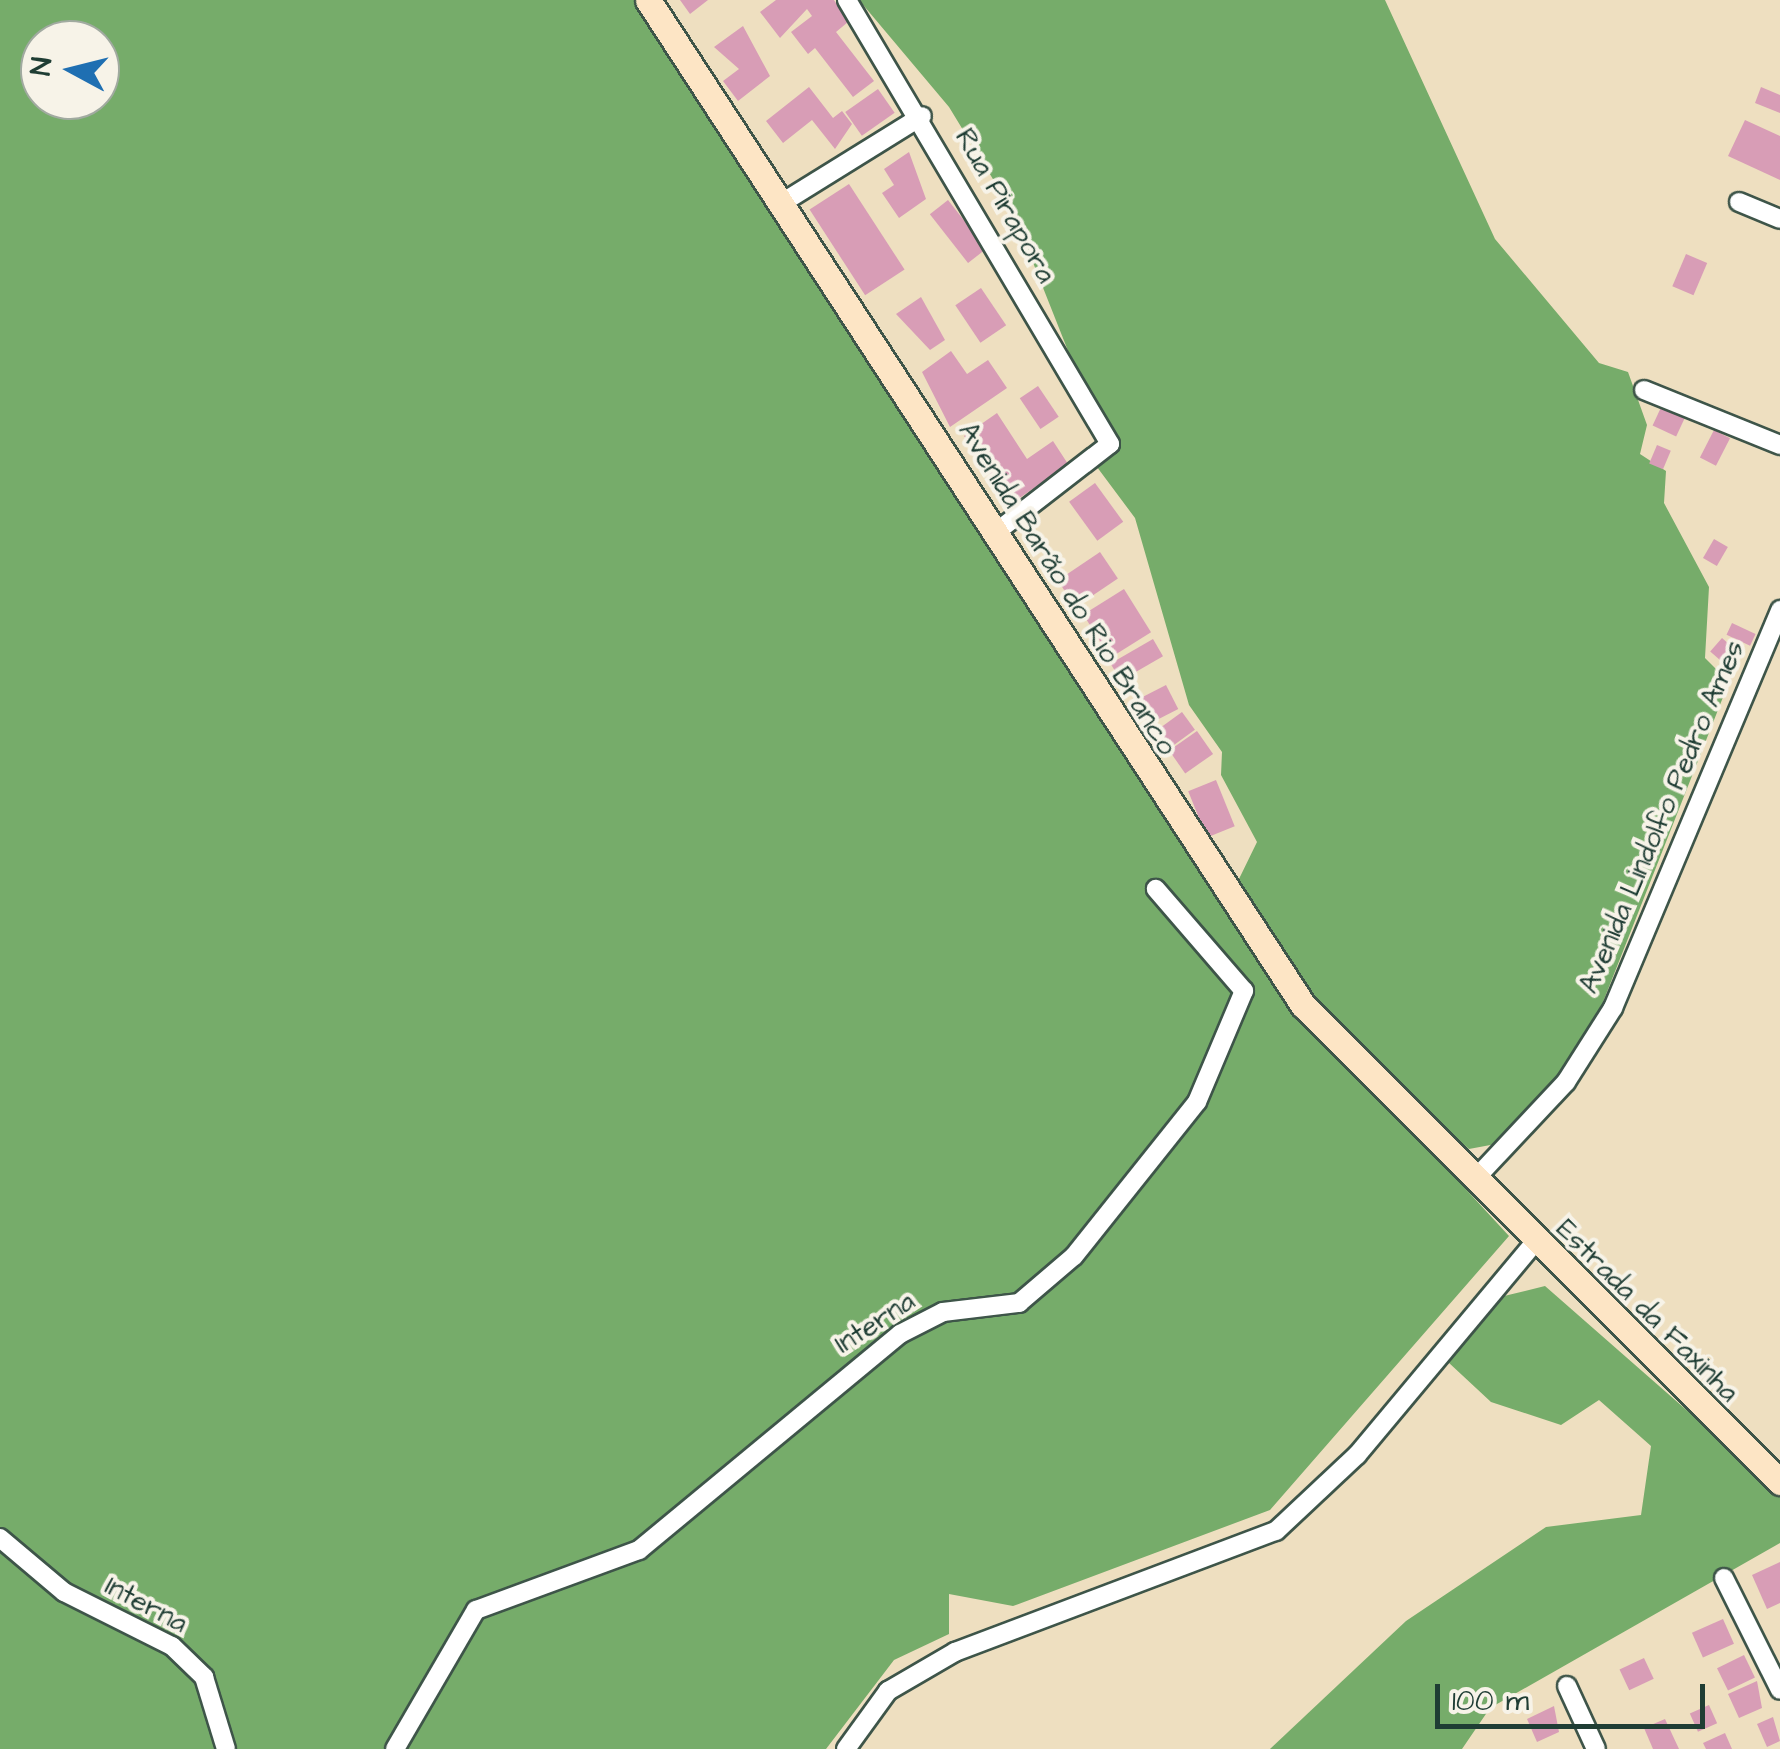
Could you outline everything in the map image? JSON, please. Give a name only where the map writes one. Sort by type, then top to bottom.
[{"type":"street","name":"Avenida Barão do Rio Branco","points":[[648,0],[785,200],[1303,1006],[1474,1180]]},
{"type":"street","name":"Rua Pirapora","points":[[848,0],[922,116],[1110,444],[996,532]]},
{"type":"street","points":[[785,200],[922,116]]},
{"type":"street","points":[[1739,202],[1780,219]]},
{"type":"street","points":[[1644,390],[1780,445]]},
{"type":"street","name":"Avenida Lindolfo Pedro Ames","points":[[1474,1180],[1566,1082],[1613,1008],[1780,610]]},
{"type":"street","name":"Interna","points":[[394,1749],[476,1610],[638,1550],[900,1334],[943,1312],[1018,1303],[1074,1256],[1198,1102],[1244,991],[1156,889]]},
{"type":"street","name":"Estrada da Faxinha","points":[[1474,1180],[1780,1482]]},
{"type":"street","points":[[846,1749],[888,1691],[955,1652],[1276,1531],[1357,1455],[1535,1242]]},
{"type":"street","name":"Interna","points":[[0,1538],[64,1592],[172,1646],[204,1677],[226,1749]]},
{"type":"street","points":[[1724,1578],[1780,1690]]},
{"type":"street","points":[[1567,1686],[1596,1749]]},
{"type":"green space","points":[[0,0],[643,0],[1298,1007],[1509,1236],[1270,1510],[1013,1606],[949,1594],[949,1634],[894,1660],[826,1749],[0,1749]]},
{"type":"green space","points":[[859,0],[1385,0],[1495,239],[1599,363],[1628,372],[1647,425],[1640,454],[1666,471],[1664,503],[1709,587],[1705,658],[1729,682],[1590,1035],[1541,1106],[1501,1143],[1469,1149],[1424,1110],[1335,1023],[1255,915],[1238,881],[1257,842],[1221,775],[1222,752],[1189,705],[1135,518],[1094,463],[1119,442],[1080,381],[1013,212],[949,107]]},
{"type":"green space","points":[[1545,1286],[1780,1492],[1780,1543],[1490,1708],[1462,1749],[1270,1749],[1406,1621],[1546,1527],[1641,1515],[1651,1446],[1599,1400],[1561,1425],[1491,1402],[1448,1362],[1500,1297]]},
{"type":"building","points":[[680,0],[708,0],[690,14]]},
{"type":"building","points":[[776,0],[834,0],[848,22],[836,32],[874,81],[853,97],[815,48],[808,54],[791,32],[812,16],[807,9],[780,38],[760,12]]},
{"type":"building","points":[[743,26],[770,76],[738,101],[723,81],[739,69],[714,47]]},
{"type":"building","points":[[809,87],[833,118],[842,111],[852,124],[835,149],[812,120],[783,143],[766,121]]},
{"type":"building","points":[[1761,87],[1780,95],[1780,113],[1755,103]]},
{"type":"building","points":[[878,89],[895,113],[862,136],[845,112]]},
{"type":"building","points":[[1745,120],[1780,136],[1780,180],[1728,156]]},
{"type":"building","points":[[909,152],[926,199],[899,218],[882,193],[894,185],[884,169]]},
{"type":"building","points":[[849,184],[905,270],[865,295],[810,210]]},
{"type":"building","points":[[948,200],[986,249],[968,263],[930,214]]},
{"type":"building","points":[[1686,254],[1707,263],[1693,295],[1672,286]]},
{"type":"building","points":[[981,288],[1006,325],[980,343],[955,305]]},
{"type":"building","points":[[921,297],[945,340],[930,350],[896,314]]},
{"type":"building","points":[[951,351],[967,374],[988,360],[1007,388],[950,427],[922,372]]},
{"type":"building","points":[[1038,386],[1059,417],[1040,429],[1020,398]]},
{"type":"building","points":[[1664,401],[1688,412],[1676,436],[1653,425]]},
{"type":"building","points":[[997,413],[1027,459],[1053,441],[1068,464],[1011,504],[964,436]]},
{"type":"building","points":[[1714,430],[1730,438],[1716,466],[1700,458]]},
{"type":"building","points":[[1657,445],[1671,451],[1663,469],[1649,463]]},
{"type":"building","points":[[1095,483],[1123,522],[1097,541],[1069,502]]},
{"type":"building","points":[[1714,539],[1728,547],[1717,566],[1703,558]]},
{"type":"building","points":[[1100,552],[1118,579],[1076,607],[1058,581]]},
{"type":"building","points":[[1124,589],[1151,632],[1110,658],[1083,614]]},
{"type":"building","points":[[1732,623],[1756,634],[1750,646],[1727,635]]},
{"type":"building","points":[[1722,638],[1738,652],[1726,665],[1710,652]]},
{"type":"building","points":[[1153,639],[1163,656],[1121,681],[1111,664]]},
{"type":"building","points":[[1166,685],[1178,709],[1148,724],[1136,700]]},
{"type":"building","points":[[1182,712],[1195,730],[1167,750],[1154,732]]},
{"type":"building","points":[[1197,731],[1213,754],[1185,773],[1169,751]]},
{"type":"building","points":[[1216,780],[1235,826],[1207,838],[1188,791]]},
{"type":"building","points":[[1780,1562],[1780,1603],[1767,1609],[1752,1575]]},
{"type":"building","points":[[1723,1619],[1734,1644],[1703,1657],[1692,1633]]},
{"type":"building","points":[[1744,1655],[1755,1677],[1728,1691],[1717,1668]]},
{"type":"building","points":[[1644,1658],[1654,1679],[1629,1690],[1620,1669]]},
{"type":"building","points":[[1757,1681],[1762,1708],[1739,1718],[1728,1694]]},
{"type":"building","points":[[1709,1705],[1717,1723],[1698,1732],[1690,1714]]},
{"type":"building","points":[[1554,1706],[1559,1732],[1537,1742],[1527,1719]]},
{"type":"building","points":[[1773,1717],[1780,1741],[1767,1747],[1757,1724]]},
{"type":"building","points":[[1665,1719],[1679,1749],[1653,1749],[1644,1728]]},
{"type":"building","points":[[1725,1733],[1732,1749],[1706,1749],[1703,1743]]}]
